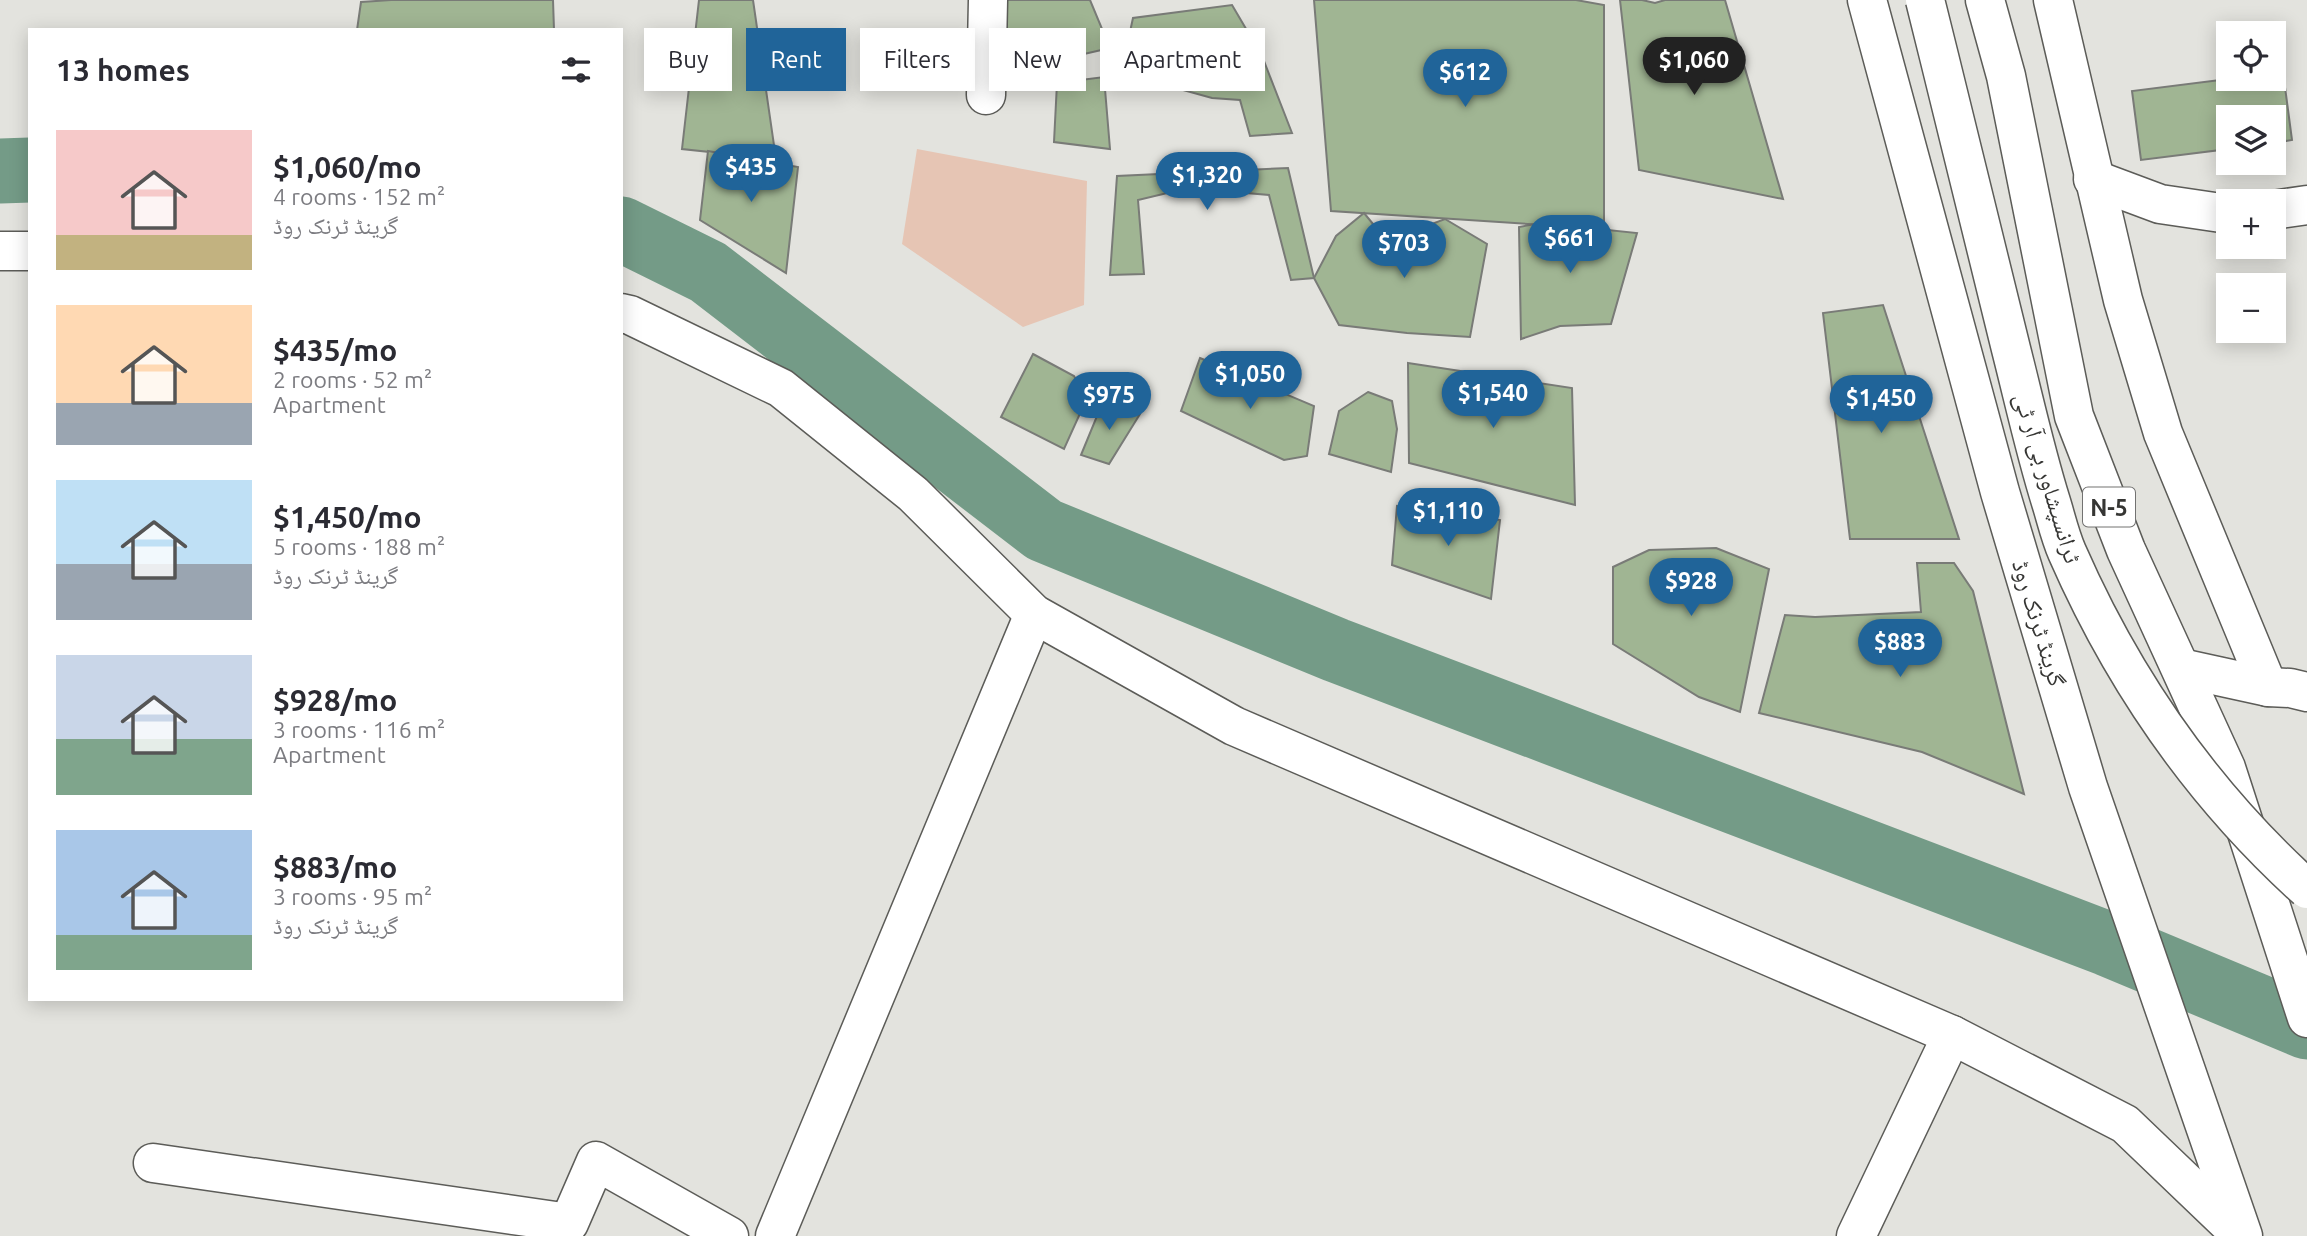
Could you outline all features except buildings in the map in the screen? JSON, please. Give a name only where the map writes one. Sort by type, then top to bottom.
[{"type":"main road","points":[[986,95],[988,0]]},
{"type":"main road","name":"گرینڈ ٹرنک روڈ","points":[[1867,0],[2000,492],[2088,787],[2239,1226]]},
{"type":"main road","name":"ٹرانسپشاور بی آر ٹی","points":[[1925,0],[2039,463],[2066,549],[2129,676],[2166,731],[2218,798],[2281,866],[2307,889]]},
{"type":"main road","points":[[1899,120],[1915,138],[1929,145],[1948,145],[1964,134],[1964,102],[1938,0]]},
{"type":"main road","name":"N-5","points":[[1985,0],[2006,76],[2074,416],[2126,551],[2226,768],[2307,1018]]},
{"type":"main road","points":[[2033,0],[2063,46]]},
{"type":"main road","points":[[2053,0],[2123,300],[2163,433],[2268,687]]},
{"type":"main road","points":[[2093,179],[2160,204],[2216,212]]},
{"type":"main road","points":[[2286,207],[2307,205]]},
{"type":"main road","points":[[0,251],[28,251]]},
{"type":"main road","points":[[623,313],[781,388],[913,494],[1034,614],[1234,726],[1952,1035],[2124,1124],[2239,1226]]},
{"type":"main road","points":[[775,1236],[1034,614]]},
{"type":"main road","points":[[2180,668],[2268,687],[2307,692]]},
{"type":"main road","points":[[1856,1236],[1952,1035]]},
{"type":"main road","points":[[153,1163],[569,1223],[596,1161],[729,1236]]},
{"type":"shaded area","points":[[917,149],[1087,181],[1084,305],[1023,327],[902,244]]},
{"type":"waterway","points":[[0,171],[28,170]]},
{"type":"waterway","points":[[623,230],[708,272],[1044,530],[1336,650],[2108,944],[2307,1027]]}]
